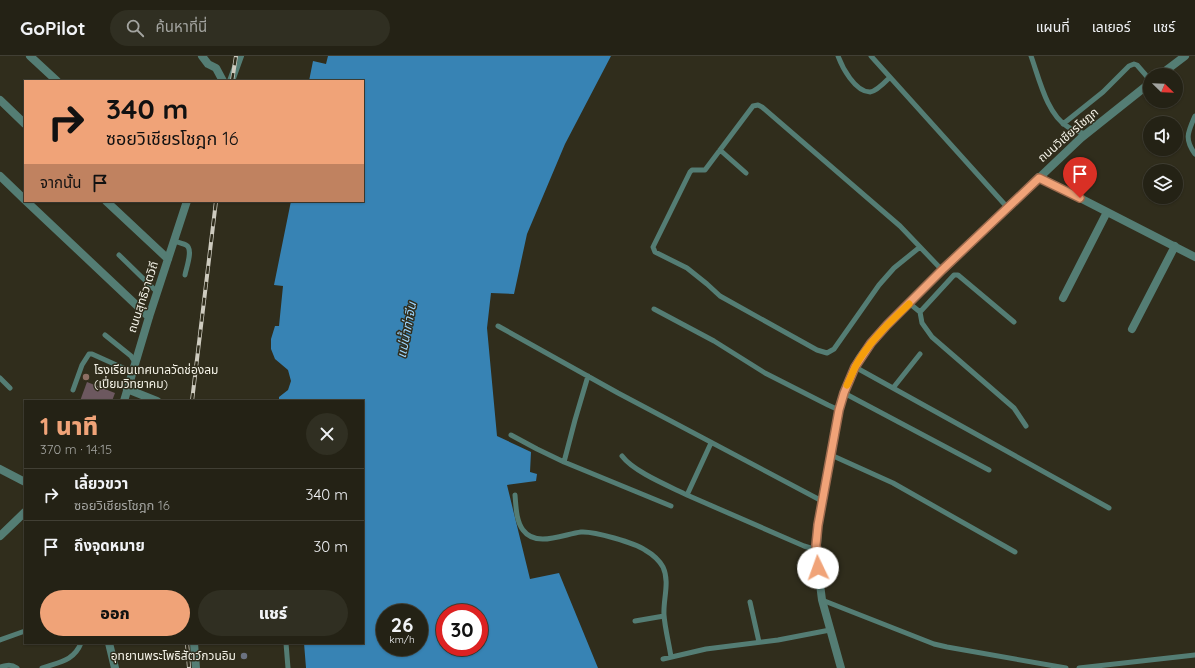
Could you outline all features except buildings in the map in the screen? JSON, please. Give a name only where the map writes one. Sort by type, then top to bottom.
[{"type":"street","points":[[30,56],[56,80]]},
{"type":"street","points":[[202,56],[208,64],[216,68],[222,80]]},
{"type":"street","points":[[231,80],[240,56]]},
{"type":"street","points":[[1169,68],[1185,56]]},
{"type":"street","name":"ถนนวิเชียรโชฎก","points":[[841,668],[822,600],[817,550],[818,525],[839,410],[844,393],[855,367],[871,343],[942,270],[1060,157],[1143,85]]},
{"type":"street","points":[[0,100],[24,123]]},
{"type":"street","points":[[0,176],[24,198]]},
{"type":"street","points":[[1039,178],[1195,257]]},
{"type":"street","points":[[28,202],[149,317]]},
{"type":"street","points":[[107,202],[168,259]]},
{"type":"street","name":"ถนนสุทธิวาตวิถี","points":[[124,400],[186,202]]},
{"type":"street","points":[[1062,298],[1107,212]]},
{"type":"street","points":[[1132,329],[1175,246]]},
{"type":"street","points":[[127,389],[154,400]]},
{"type":"street","points":[[0,469],[24,481]]},
{"type":"street","points":[[0,536],[24,513]]},
{"type":"street","points":[[109,644],[115,668]]},
{"type":"street","points":[[194,644],[196,668]]},
{"type":"lane","points":[[838,56],[848,77],[864,90],[870,92],[876,90],[890,78]]},
{"type":"lane","points":[[871,56],[1007,207]]},
{"type":"lane","points":[[1031,56],[1048,102],[1054,113],[1063,124],[1083,136]]},
{"type":"lane","points":[[1063,124],[1104,92],[1129,66],[1134,64],[1137,65],[1143,72]]},
{"type":"lane","points":[[920,247],[894,268],[879,285],[834,349],[826,353],[817,350],[720,296],[687,268],[655,252],[654,246],[687,176],[692,170],[705,170],[753,106],[758,105],[900,226],[942,270]]},
{"type":"lane","points":[[1195,116],[1188,133],[1188,141],[1195,154]]},
{"type":"lane","points":[[720,150],[746,173]]},
{"type":"lane","points":[[173,241],[187,245],[189,248],[190,252],[184,275]]},
{"type":"lane","points":[[119,255],[157,292]]},
{"type":"lane","points":[[920,312],[954,276],[958,275],[1014,322]]},
{"type":"lane","points":[[909,303],[920,312],[922,323],[932,337],[1014,408],[1026,426]]},
{"type":"lane","points":[[654,309],[714,341],[765,373],[839,410]]},
{"type":"lane","points":[[498,326],[711,443],[822,501]]},
{"type":"lane","points":[[105,335],[131,356],[135,362]]},
{"type":"lane","points":[[73,390],[82,365],[89,354],[132,372]]},
{"type":"lane","points":[[892,388],[920,354]]},
{"type":"lane","points":[[855,367],[1109,508]]},
{"type":"lane","points":[[564,462],[588,376]]},
{"type":"lane","points":[[0,378],[10,388]]},
{"type":"lane","points":[[844,393],[989,470]]},
{"type":"lane","points":[[511,435],[564,462],[671,506]]},
{"type":"lane","points":[[687,495],[711,443]]},
{"type":"lane","points":[[831,455],[893,483],[1015,552]]},
{"type":"lane","points":[[622,456],[626,461],[635,467],[687,495],[804,546],[817,550]]},
{"type":"lane","points":[[515,495],[520,524],[524,531],[530,536],[544,539],[582,532],[593,533],[645,549],[659,562],[665,574],[666,581],[664,616],[671,657]]},
{"type":"lane","points":[[822,600],[940,645],[1066,668]]},
{"type":"lane","points":[[750,602],[759,642]]},
{"type":"lane","points":[[635,621],[664,616]]},
{"type":"lane","points":[[663,659],[706,649],[830,630]]},
{"type":"lane","points":[[0,640],[24,631]]},
{"type":"lane","points":[[42,668],[70,658],[78,652],[81,644]]},
{"type":"lane","points":[[286,644],[288,668]]},
{"type":"lane","points":[[1079,668],[1195,655]]},
{"type":"lane","points":[[0,667],[14,665],[17,668]]},
{"type":"water","name":"แม่น้ำท่าจีน","points":[[328,56],[611,56],[565,144],[527,234],[514,294],[491,293],[487,328],[497,436],[531,452],[530,472],[537,474],[536,481],[507,485],[530,579],[559,573],[598,668],[306,668],[304,644],[364,644],[364,400],[279,400],[279,397],[288,390],[291,381],[288,370],[275,359],[271,349],[271,339],[275,326],[279,326],[283,286],[274,285],[291,202],[364,202],[364,80],[309,80],[313,61],[326,64]]},
{"type":"railway","points":[[232,80],[236,56]]},
{"type":"railway","points":[[192,400],[216,202]]},
{"type":"railway","points":[[187,644],[189,668]]},
{"type":"slow traffic","points":[[847,385],[859,359],[871,343],[909,304]]},
{"type":"place","name":"โรงเรียนเทศบาลวัดช่องลม (เปี่ยมวิทยาคม)","points":[[86,377]]},
{"type":"place","name":"อุทยานพระโพธิสัตว์กวนอิม","points":[[244,656]]},
{"type":"route","points":[[818,568],[816,545],[818,525],[839,410],[844,393],[859,359],[887,325],[1007,207],[1039,178],[1080,198]]}]
